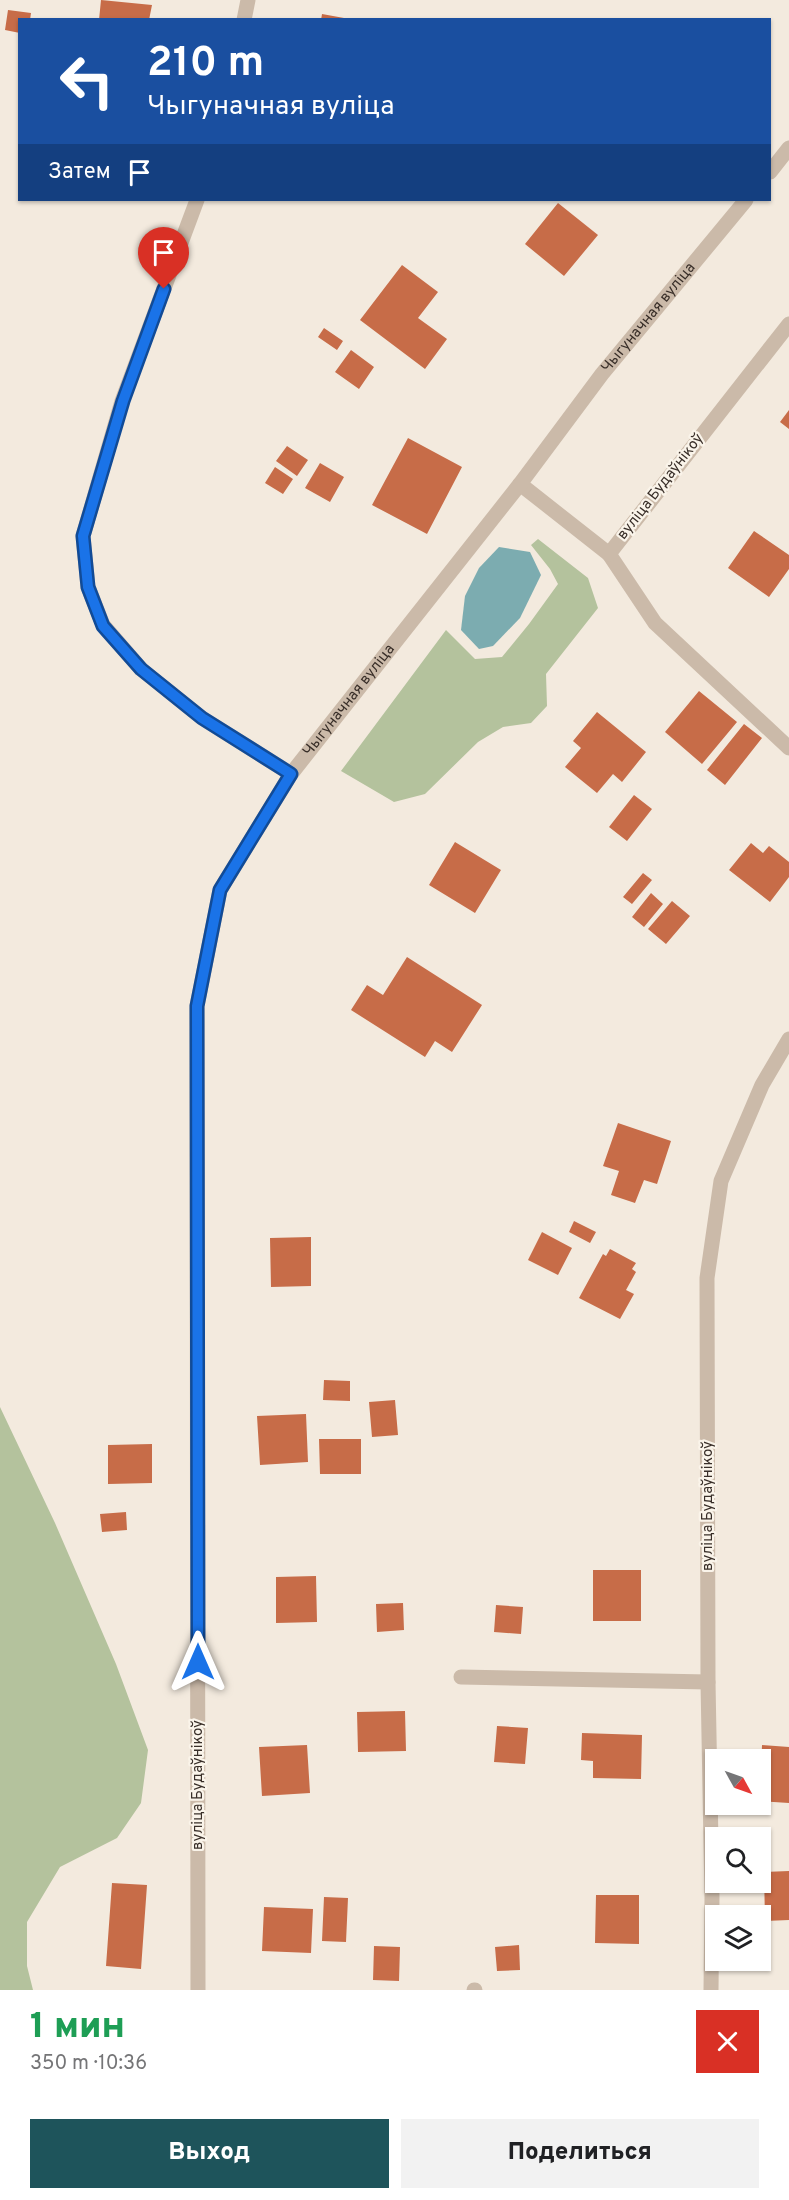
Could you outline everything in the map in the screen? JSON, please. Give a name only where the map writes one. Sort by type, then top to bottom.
[{"type":"street","points":[[244,18],[248,0]]},
{"type":"street","points":[[771,171],[789,148]]},
{"type":"street","points":[[197,201],[123,401],[83,536],[88,587],[103,626],[141,669],[202,718],[291,774]]},
{"type":"street","name":"Чыгуначная вуліца","points":[[291,774],[520,484],[602,374],[745,201]]},
{"type":"street","name":"вуліца Будаўнікоў","points":[[789,324],[609,554],[655,622],[789,748]]},
{"type":"street","points":[[520,484],[609,554]]},
{"type":"street","name":"вуліца Будаўнікоў","points":[[198,1990],[197,1006],[220,890],[291,774]]},
{"type":"street","name":"вуліца Будаўнікоў","points":[[711,1990],[712,1897],[708,1682],[709,1267],[721,1180],[762,1085],[789,1039]]},
{"type":"street","points":[[460,1677],[708,1682]]},
{"type":"green space","points":[[538,539],[588,578],[598,608],[546,674],[547,706],[531,723],[503,727],[478,742],[425,794],[394,802],[341,771],[446,630],[475,659],[502,657],[558,584],[550,569],[531,545]]},
{"type":"green space","points":[[0,1407],[55,1523],[116,1664],[148,1750],[141,1803],[117,1838],[60,1867],[27,1922],[27,1966],[33,1990],[0,1990]]},
{"type":"water","points":[[499,547],[530,552],[541,575],[520,618],[493,646],[479,649],[461,630],[465,596],[479,568]]},
{"type":"building","points":[[101,0],[152,5],[149,18],[99,18]]},
{"type":"building","points":[[8,10],[31,13],[30,18],[18,18],[18,33],[5,30]]},
{"type":"building","points":[[322,14],[344,18],[321,18]]},
{"type":"building","points":[[558,203],[598,235],[564,276],[525,244]]},
{"type":"building","points":[[402,265],[438,292],[418,318],[447,339],[425,369],[360,320]]},
{"type":"building","points":[[324,328],[343,341],[337,350],[318,337]]},
{"type":"building","points":[[351,350],[374,367],[359,389],[335,372]]},
{"type":"building","points":[[789,410],[789,429],[780,422]]},
{"type":"building","points":[[408,438],[462,467],[427,534],[372,505]]},
{"type":"building","points":[[287,446],[308,460],[297,476],[276,461]]},
{"type":"building","points":[[320,463],[344,477],[330,502],[305,488]]},
{"type":"building","points":[[275,467],[293,479],[283,494],[265,483]]},
{"type":"building","points":[[754,531],[789,555],[789,569],[769,597],[728,568]]},
{"type":"building","points":[[699,691],[737,722],[702,764],[665,732]]},
{"type":"building","points":[[597,712],[646,752],[622,782],[613,774],[597,793],[565,767],[581,748],[573,741]]},
{"type":"building","points":[[744,724],[762,738],[725,785],[707,770]]},
{"type":"building","points":[[634,795],[652,809],[627,841],[609,827]]},
{"type":"building","points":[[455,842],[501,870],[475,913],[429,885]]},
{"type":"building","points":[[751,843],[763,853],[769,846],[789,862],[789,877],[770,902],[729,870]]},
{"type":"building","points":[[643,873],[652,880],[632,904],[623,897]]},
{"type":"building","points":[[651,893],[663,904],[644,927],[632,917]]},
{"type":"building","points":[[672,901],[690,916],[666,944],[648,929]]},
{"type":"building","points":[[407,957],[482,1005],[452,1052],[435,1041],[425,1057],[351,1010],[367,985],[383,995]]},
{"type":"building","points":[[618,1123],[671,1141],[657,1184],[644,1180],[635,1203],[611,1195],[619,1171],[603,1166]]},
{"type":"building","points":[[574,1221],[596,1232],[590,1243],[569,1232]]},
{"type":"building","points":[[542,1232],[572,1248],[558,1275],[528,1260]]},
{"type":"building","points":[[311,1237],[311,1286],[271,1287],[270,1238]]},
{"type":"building","points":[[610,1249],[636,1263],[632,1269],[636,1272],[626,1290],[634,1294],[620,1319],[579,1298],[603,1254],[606,1256]]},
{"type":"building","points":[[324,1380],[350,1381],[350,1401],[323,1400]]},
{"type":"building","points":[[395,1400],[398,1435],[372,1437],[369,1402]]},
{"type":"building","points":[[306,1414],[308,1462],[260,1465],[257,1416]]},
{"type":"building","points":[[319,1439],[361,1439],[361,1474],[320,1474]]},
{"type":"building","points":[[152,1444],[152,1483],[108,1484],[108,1445]]},
{"type":"building","points":[[126,1512],[127,1530],[102,1532],[100,1514]]},
{"type":"building","points":[[593,1570],[641,1570],[641,1621],[593,1621]]},
{"type":"building","points":[[316,1576],[317,1622],[276,1623],[276,1577]]},
{"type":"building","points":[[403,1603],[404,1630],[377,1632],[376,1604]]},
{"type":"building","points":[[496,1605],[523,1607],[521,1634],[494,1632]]},
{"type":"building","points":[[405,1711],[406,1751],[358,1752],[357,1712]]},
{"type":"building","points":[[497,1726],[528,1728],[525,1764],[494,1762]]},
{"type":"building","points":[[582,1733],[642,1735],[641,1779],[593,1778],[593,1761],[581,1760]]},
{"type":"building","points":[[307,1745],[310,1793],[262,1796],[259,1747]]},
{"type":"building","points":[[762,1745],[789,1747],[789,1803],[771,1802],[771,1749],[762,1749]]},
{"type":"building","points":[[789,1871],[789,1920],[771,1921],[771,1905],[765,1905],[764,1893],[771,1893],[771,1872]]},
{"type":"building","points":[[112,1883],[147,1885],[141,1969],[106,1966]]},
{"type":"building","points":[[596,1895],[639,1895],[639,1944],[595,1943]]},
{"type":"building","points":[[324,1897],[348,1898],[346,1942],[322,1941]]},
{"type":"building","points":[[264,1907],[313,1909],[311,1953],[262,1951]]},
{"type":"building","points":[[519,1945],[520,1970],[497,1971],[495,1947]]},
{"type":"building","points":[[374,1946],[400,1947],[399,1981],[373,1980]]},
{"type":"route","points":[[164,289],[123,401],[83,536],[88,587],[103,626],[141,669],[202,718],[291,774],[220,890],[197,1006],[198,1662]]}]
